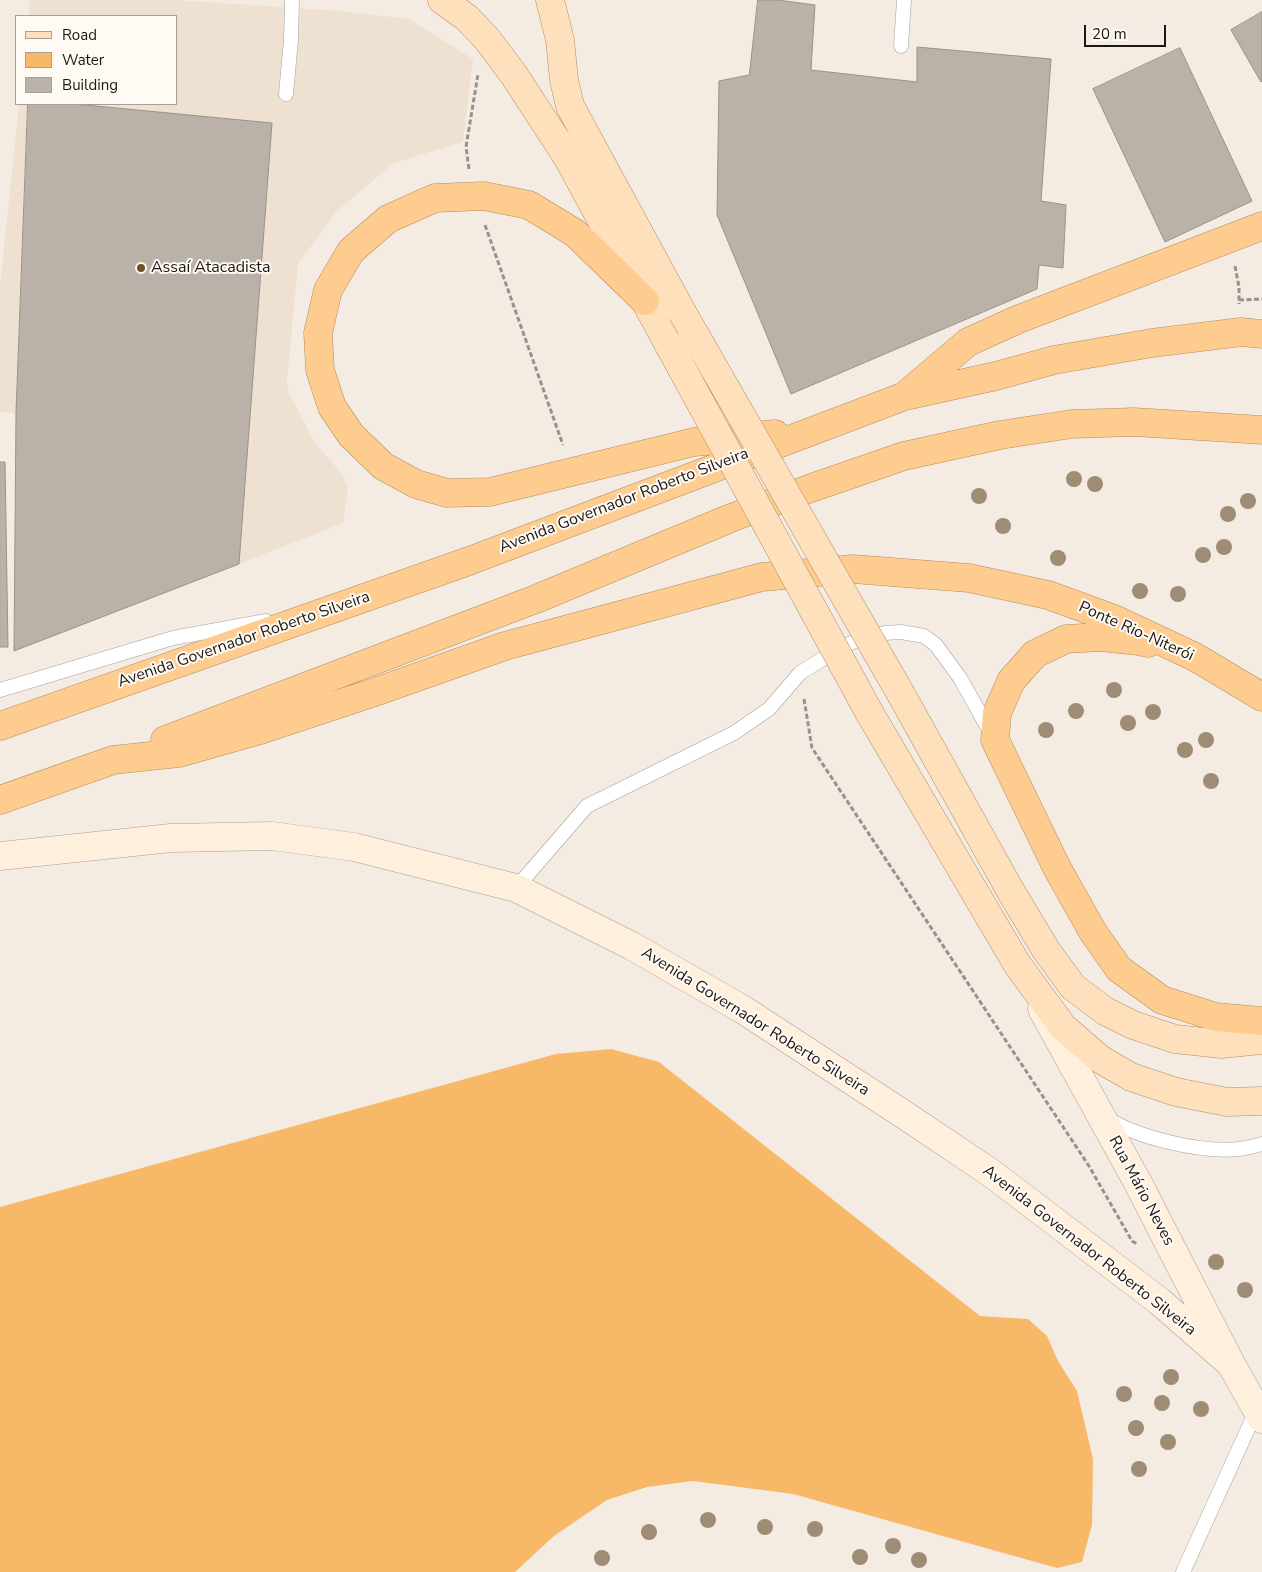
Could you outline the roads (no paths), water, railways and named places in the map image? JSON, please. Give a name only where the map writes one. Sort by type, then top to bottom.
[{"type":"highway","points":[[645,301],[575,233],[528,205],[484,196],[435,198],[388,219],[351,251],[328,290],[318,333],[320,370],[332,407],[351,434],[383,466],[416,484],[446,493],[490,492],[694,442],[808,431]]},
{"type":"highway","points":[[904,396],[968,342],[1019,319],[1262,226]]},
{"type":"highway","name":"Avenida Governador Roberto Silveira","points":[[0,726],[479,557],[904,396],[996,376],[1054,360],[1152,344],[1255,331]]},
{"type":"highway","points":[[0,800],[113,760],[536,600],[731,518],[904,456],[1000,435],[1072,424],[1134,422],[1262,430]]},
{"type":"highway","points":[[1215,426],[1262,445]]},
{"type":"highway","name":"Ponte Rio-Niterói","points":[[113,760],[179,753],[260,730],[505,646],[762,577],[853,569],[969,578],[1048,595],[1114,619],[1195,657],[1262,697]]},
{"type":"highway","points":[[1195,657],[1139,641],[1101,637],[1066,639],[1035,654],[1011,681],[997,713],[995,740],[1057,868],[1093,932],[1119,969],[1162,1000],[1216,1016],[1262,1021]]},
{"type":"main road","points":[[442,0],[472,18],[514,75],[568,158],[869,712],[1017,964],[1063,1027],[1100,1059],[1131,1077],[1176,1092],[1228,1102],[1262,1101]]},
{"type":"main road","points":[[550,0],[560,40],[564,80],[570,106],[682,312],[902,696],[1010,890],[1046,950],[1073,987],[1105,1011],[1133,1025],[1175,1039],[1222,1044],[1262,1040]]},
{"type":"street","name":"Avenida Governador Roberto Silveira","points":[[0,856],[171,838],[272,836],[354,847],[516,888],[632,946],[742,1010],[919,1125],[991,1174],[1159,1301],[1231,1364]]},
{"type":"street","name":"Rua Mário Neves","points":[[1017,964],[1138,1183],[1231,1364],[1260,1414]]},
{"type":"lane","points":[[286,94],[291,40],[292,0]]},
{"type":"lane","points":[[901,46],[904,0]]},
{"type":"lane","points":[[0,690],[174,638],[336,608]]},
{"type":"lane","points":[[516,888],[587,806],[734,733],[769,709],[800,674],[840,648],[862,638],[901,632],[924,636],[936,645],[960,678],[995,740]]},
{"type":"lane","points":[[1099,1113],[1120,1126],[1189,1146],[1208,1149],[1239,1149],[1262,1144]]},
{"type":"lane","points":[[1183,1572],[1260,1414]]},
{"type":"water","points":[[611,1049],[659,1062],[980,1316],[1028,1319],[1047,1336],[1058,1361],[1077,1391],[1093,1459],[1092,1525],[1082,1562],[1057,1568],[793,1494],[693,1481],[647,1487],[607,1500],[554,1536],[515,1572],[0,1572],[0,1207],[556,1054]]},
{"type":"place","name":"Assaí Atacadista","points":[[141,268]]}]
